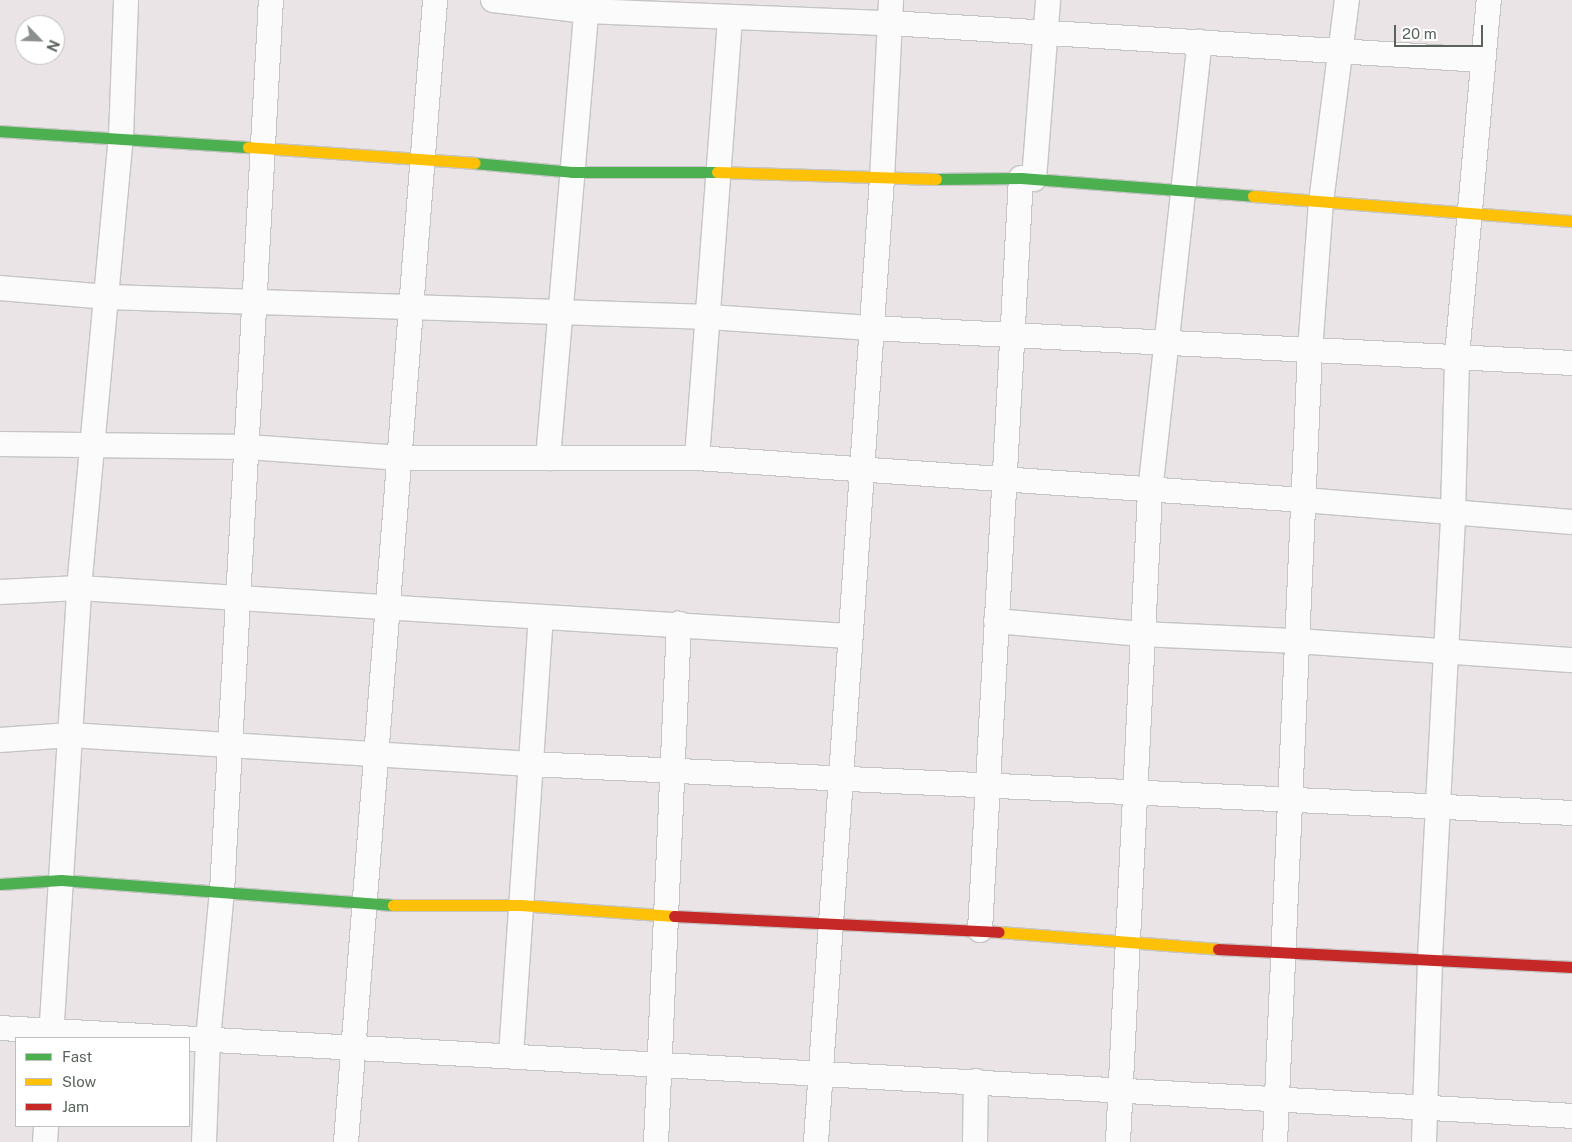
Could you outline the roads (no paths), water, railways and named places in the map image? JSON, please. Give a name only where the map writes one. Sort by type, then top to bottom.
[{"type":"street","points":[[51,1034],[79,588],[108,297],[121,138],[126,0]]},
{"type":"street","points":[[204,1142],[208,1039],[222,892],[236,598],[248,447],[252,302],[264,147],[271,0]]},
{"type":"street","points":[[346,1142],[364,905],[390,608],[435,0]]},
{"type":"street","points":[[493,0],[586,5],[730,18],[890,11],[1045,32],[1482,60]]},
{"type":"street","points":[[980,930],[1012,336],[1027,178],[1048,0]]},
{"type":"street","points":[[1275,1142],[1281,949],[1298,641],[1310,351],[1322,202],[1347,0]]},
{"type":"street","points":[[1424,1142],[1430,958],[1453,514],[1457,356],[1468,212],[1488,0]]},
{"type":"street","points":[[548,458],[586,5]]},
{"type":"street","points":[[816,1142],[860,470],[882,179],[890,11]]},
{"type":"street","points":[[697,458],[710,317],[730,18]]},
{"type":"street","points":[[1118,1142],[1141,634],[1150,492],[1165,341],[1200,42]]},
{"type":"street","points":[[0,131],[422,158],[572,172],[720,172],[882,179],[1027,178],[1572,221]]},
{"type":"street","points":[[0,288],[108,297],[413,305],[710,317],[1012,336],[1165,341],[1310,351],[1457,356],[1572,363]]},
{"type":"street","points":[[0,444],[93,443],[248,447],[401,458],[697,458],[1150,492],[1304,500],[1453,514],[1572,522]]},
{"type":"street","points":[[0,592],[79,588],[849,636]]},
{"type":"street","points":[[511,1055],[541,617]]},
{"type":"street","points":[[996,621],[1141,634],[1298,641],[1572,660]]},
{"type":"street","points":[[656,1142],[679,624]]},
{"type":"street","points":[[0,740],[70,735],[530,764],[1134,790],[1290,800],[1572,813]]},
{"type":"street","points":[[0,884],[61,880],[364,905],[520,905],[666,916],[830,921],[980,930],[1126,944],[1281,949],[1572,966]]},
{"type":"street","points":[[0,1028],[51,1034],[145,1037]]},
{"type":"street","points":[[190,1038],[820,1072],[1276,1098],[1426,1109],[1572,1116]]},
{"type":"street","points":[[975,1142],[976,1081]]},
{"type":"street","points":[[45,1142],[46,1127]]}]
